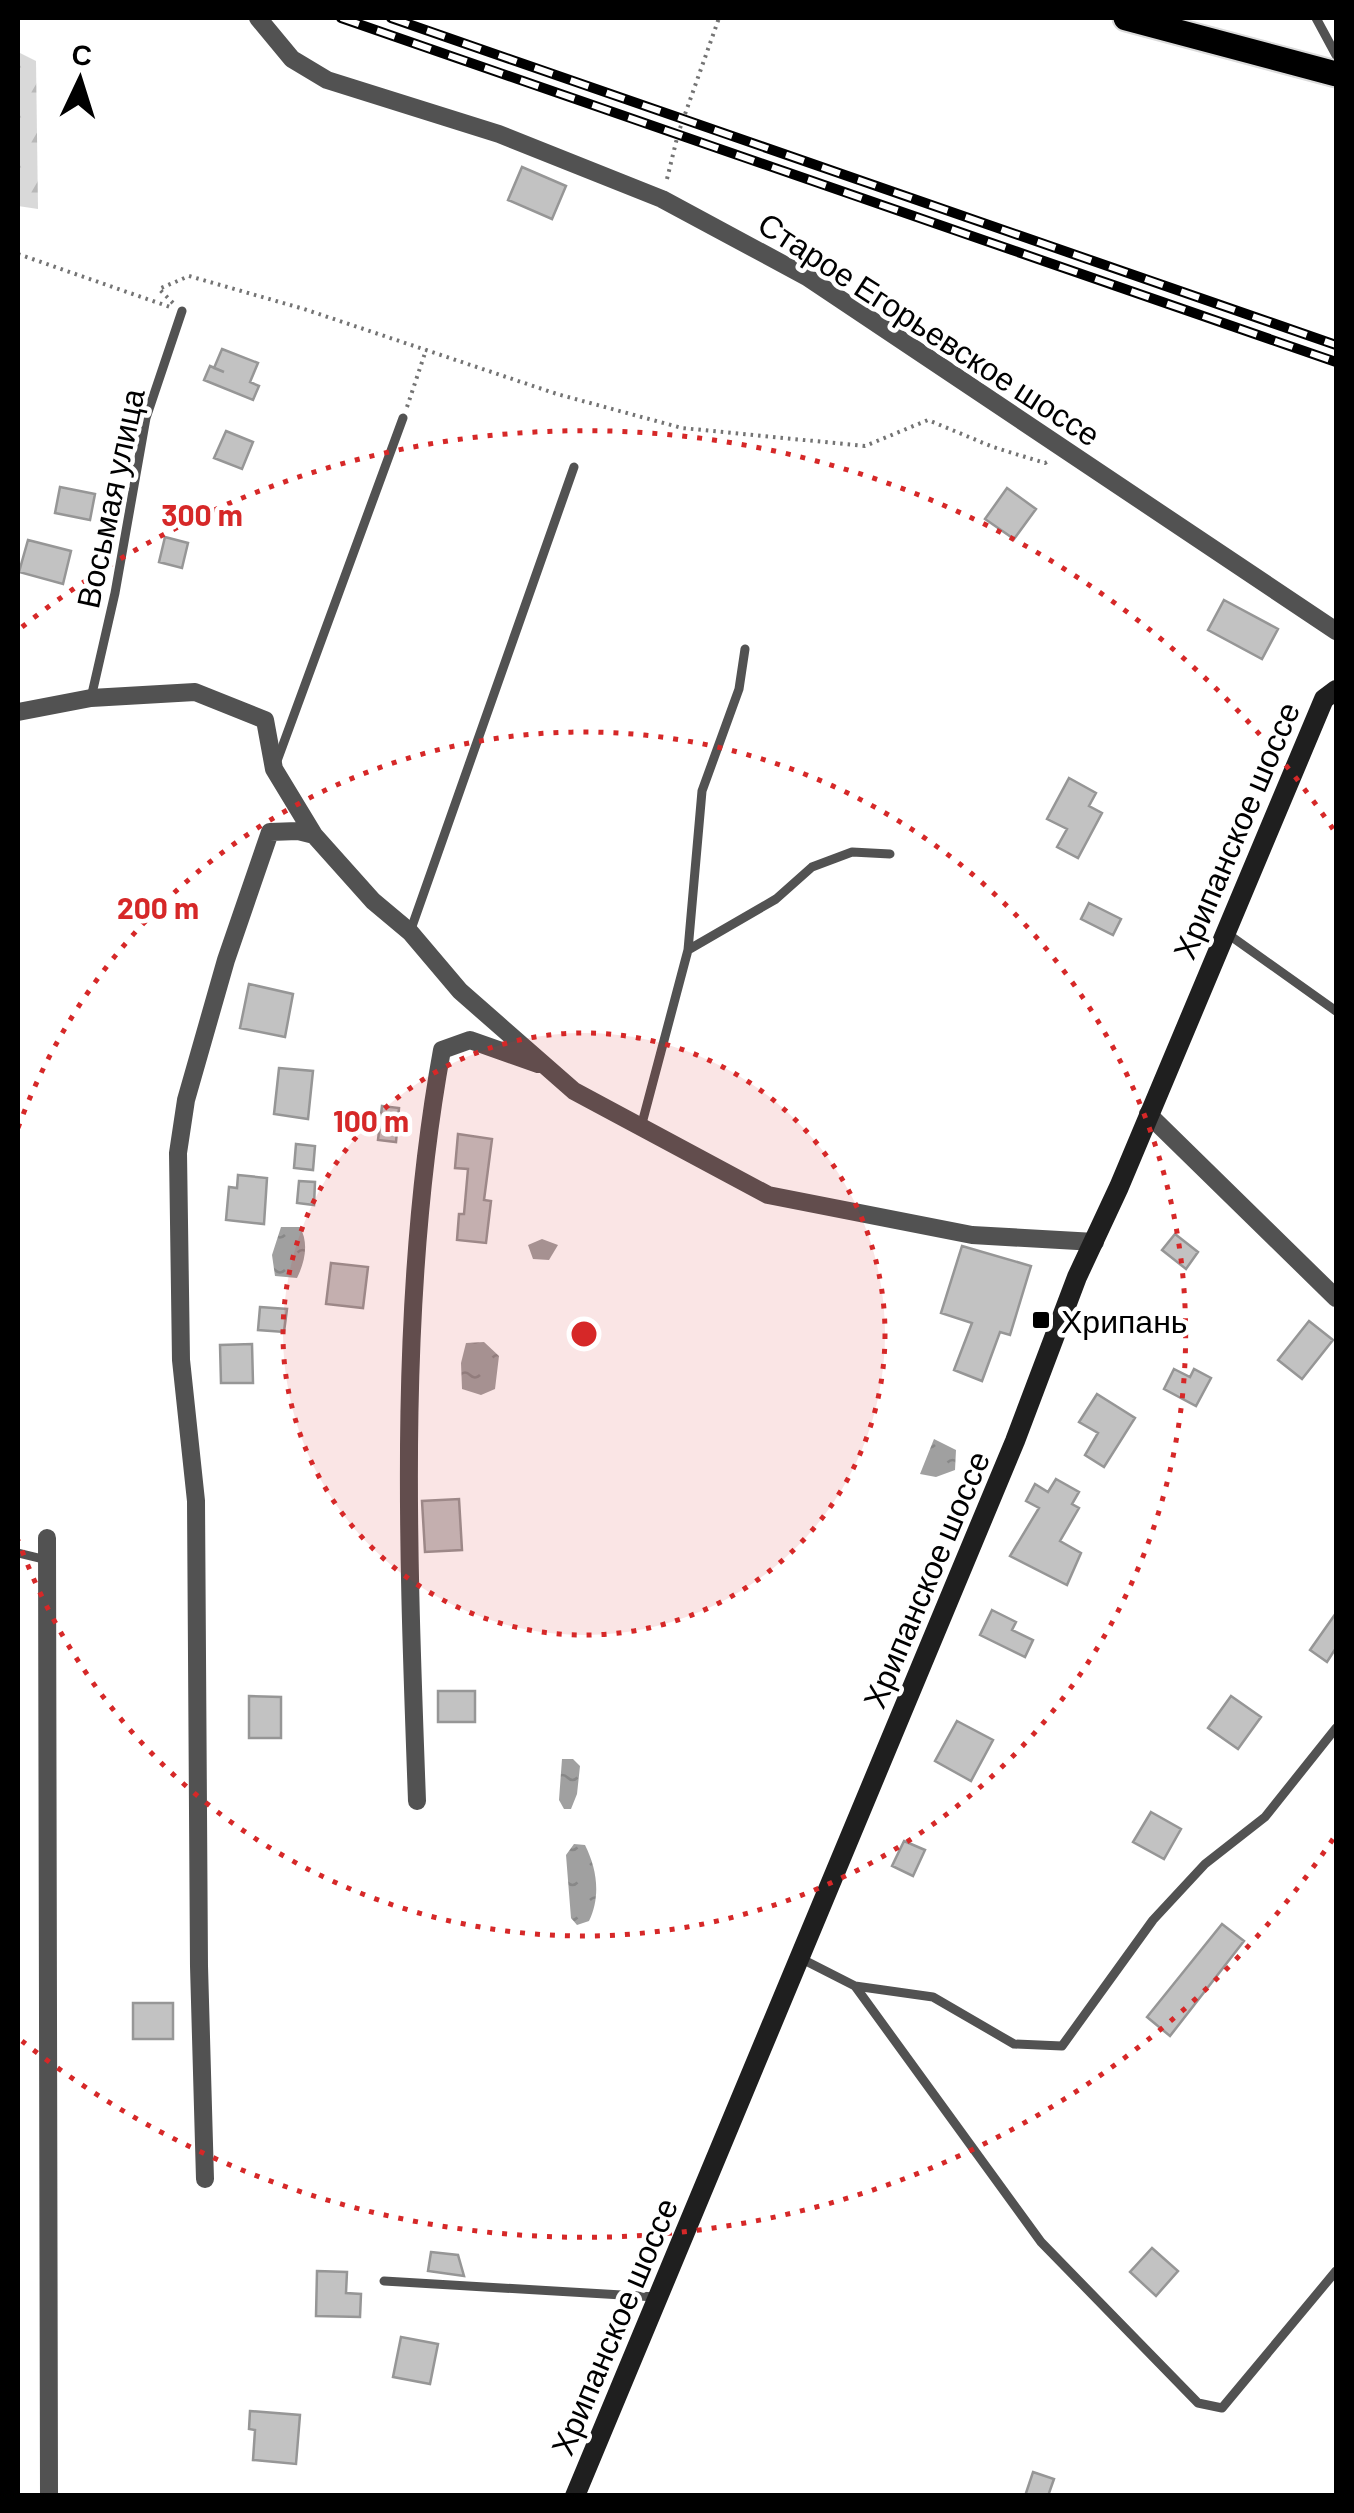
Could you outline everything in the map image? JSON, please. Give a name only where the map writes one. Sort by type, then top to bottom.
[{"type":"main road","points":[[1126,18],[1336,74]]},
{"type":"main road","name":"Хрипанское шоссе","points":[[575,2496],[1015,1441],[1077,1278],[1324,698],[1336,690]]},
{"type":"street","name":"Старое Егорьевское шоссе","points":[[258,18],[292,59],[327,80],[499,134],[662,199],[807,277],[1336,631]]},
{"type":"street","points":[[18,712],[91,698],[195,692],[265,720],[274,768],[314,835],[374,901],[410,932],[460,992],[574,1091],[768,1195],[972,1235],[1095,1242]]},
{"type":"street","points":[[204,2179],[196,1501],[181,1360],[178,1153],[186,1100],[226,960],[270,832],[314,835]]},
{"type":"street","points":[[417,1800],[410,1422],[416,1269],[430,1115],[442,1050],[470,1040],[548,1068]]},
{"type":"street","points":[[1148,1114],[1336,1298]]},
{"type":"street","points":[[47,1538],[49,2496]]},
{"type":"lane","points":[[1316,18],[1336,55]]},
{"type":"lane","name":"Восьмая улица","points":[[91,698],[115,593],[146,418],[182,312]]},
{"type":"lane","points":[[274,768],[403,418]]},
{"type":"lane","points":[[410,932],[574,468]]},
{"type":"lane","points":[[640,1127],[688,950],[702,791],[739,689],[745,649]]},
{"type":"lane","points":[[688,950],[776,899],[812,867],[852,852],[890,854]]},
{"type":"lane","points":[[1225,932],[1336,1011]]},
{"type":"lane","points":[[18,1552],[47,1560]]},
{"type":"lane","points":[[800,1958],[855,1986],[933,1997],[1014,2044],[1062,2046],[1152,1920],[1205,1864],[1265,1816],[1336,1728]]},
{"type":"lane","points":[[855,1986],[1041,2242],[1198,2402],[1222,2408],[1336,2270]]},
{"type":"lane","points":[[384,2281],[658,2297]]},
{"type":"path","points":[[662,199],[678,134],[719,18]]},
{"type":"path","points":[[18,254],[182,312]]},
{"type":"path","points":[[182,312],[160,289],[188,276],[304,309],[557,394],[682,428],[865,446],[928,420],[1045,463],[1069,453]]},
{"type":"path","points":[[403,418],[426,350]]},
{"type":"green space","points":[[18,52],[36,61],[38,209],[18,206]]},
{"type":"water","points":[[281,1227],[300,1227],[303,1233],[305,1252],[297,1278],[275,1276],[272,1255]]},
{"type":"water","points":[[542,1239],[558,1245],[549,1260],[533,1259],[528,1245]]},
{"type":"water","points":[[484,1342],[499,1356],[495,1389],[481,1395],[462,1389],[461,1363],[466,1343]]},
{"type":"water","points":[[934,1439],[956,1450],[955,1470],[936,1477],[920,1474]]},
{"type":"water","points":[[562,1759],[573,1759],[580,1766],[571,1809],[564,1809],[559,1800]]},
{"type":"water","points":[[574,1844],[585,1845],[596,1883],[589,1921],[577,1925],[571,1918],[566,1855]]},
{"type":"building","points":[[522,167],[566,186],[552,219],[508,200]]},
{"type":"building","points":[[222,349],[258,363],[250,382],[259,386],[253,400],[204,380],[210,366],[214,368]]},
{"type":"building","points":[[226,431],[253,442],[242,469],[214,458]]},
{"type":"building","points":[[60,487],[95,494],[90,520],[55,513]]},
{"type":"building","points":[[1007,488],[1036,509],[1014,539],[985,519]]},
{"type":"building","points":[[165,537],[188,543],[182,568],[159,562]]},
{"type":"building","points":[[28,540],[71,551],[63,584],[19,572]]},
{"type":"building","points":[[1224,600],[1278,629],[1262,659],[1208,630]]},
{"type":"building","points":[[1069,778],[1096,793],[1089,806],[1102,813],[1078,858],[1057,847],[1067,829],[1047,819]]},
{"type":"building","points":[[1089,903],[1121,919],[1113,935],[1081,919]]},
{"type":"building","points":[[249,984],[293,994],[285,1037],[240,1028]]},
{"type":"building","points":[[279,1068],[313,1071],[308,1119],[274,1114]]},
{"type":"building","points":[[382,1106],[399,1108],[396,1142],[378,1140]]},
{"type":"building","points":[[458,1134],[492,1139],[484,1200],[491,1201],[486,1243],[457,1240],[468,1169],[455,1168]]},
{"type":"building","points":[[296,1144],[315,1146],[313,1170],[294,1168]]},
{"type":"building","points":[[238,1175],[267,1178],[264,1224],[226,1220],[229,1187],[237,1188]]},
{"type":"building","points":[[299,1181],[315,1182],[314,1205],[297,1203]]},
{"type":"building","points":[[1175,1234],[1198,1252],[1186,1269],[1162,1250]]},
{"type":"building","points":[[962,1246],[1031,1266],[1010,1335],[1000,1332],[982,1381],[954,1370],[972,1323],[941,1313]]},
{"type":"building","points":[[331,1263],[368,1267],[363,1308],[326,1304]]},
{"type":"building","points":[[260,1307],[287,1309],[284,1332],[258,1330]]},
{"type":"building","points":[[1309,1321],[1333,1340],[1302,1379],[1278,1360]]},
{"type":"building","points":[[252,1344],[253,1383],[221,1383],[220,1345]]},
{"type":"building","points":[[1174,1369],[1190,1377],[1194,1369],[1211,1378],[1196,1406],[1164,1389]]},
{"type":"building","points":[[1097,1394],[1135,1418],[1104,1467],[1085,1455],[1098,1433],[1079,1422]]},
{"type":"building","points":[[1056,1479],[1079,1492],[1072,1504],[1079,1508],[1060,1541],[1081,1553],[1067,1585],[1010,1556],[1039,1508],[1026,1501],[1035,1484],[1048,1492]]},
{"type":"building","points":[[459,1499],[462,1550],[425,1552],[422,1501]]},
{"type":"building","points":[[992,1610],[1016,1622],[1012,1630],[1033,1640],[1025,1657],[980,1635]]},
{"type":"building","points":[[1336,1613],[1336,1648],[1327,1662],[1310,1650]]},
{"type":"building","points":[[438,1691],[475,1691],[475,1722],[438,1722]]},
{"type":"building","points":[[249,1696],[281,1697],[281,1738],[249,1738]]},
{"type":"building","points":[[1231,1696],[1261,1717],[1238,1749],[1208,1728]]},
{"type":"building","points":[[957,1721],[993,1740],[971,1781],[935,1761]]},
{"type":"building","points":[[1151,1812],[1181,1829],[1164,1859],[1133,1842]]},
{"type":"building","points":[[904,1841],[925,1850],[913,1876],[892,1866]]},
{"type":"building","points":[[1222,1924],[1244,1941],[1170,2036],[1147,2017]]},
{"type":"building","points":[[133,2003],[173,2003],[173,2039],[133,2039]]},
{"type":"building","points":[[1152,2248],[1178,2271],[1156,2296],[1130,2272]]},
{"type":"building","points":[[431,2252],[458,2255],[464,2276],[428,2271]]},
{"type":"building","points":[[317,2271],[347,2272],[346,2293],[361,2294],[360,2317],[316,2316]]},
{"type":"building","points":[[401,2337],[438,2344],[430,2384],[393,2377]]},
{"type":"building","points":[[250,2411],[300,2415],[296,2464],[253,2460],[255,2430],[249,2429]]},
{"type":"building","points":[[1033,2472],[1054,2479],[1048,2496],[1025,2496]]},
{"type":"railway","points":[[341,18],[1336,362]]},
{"type":"railway","points":[[391,18],[1336,345]]},
{"type":"place","name":"Хрипань","points":[[1041,1320]]}]
